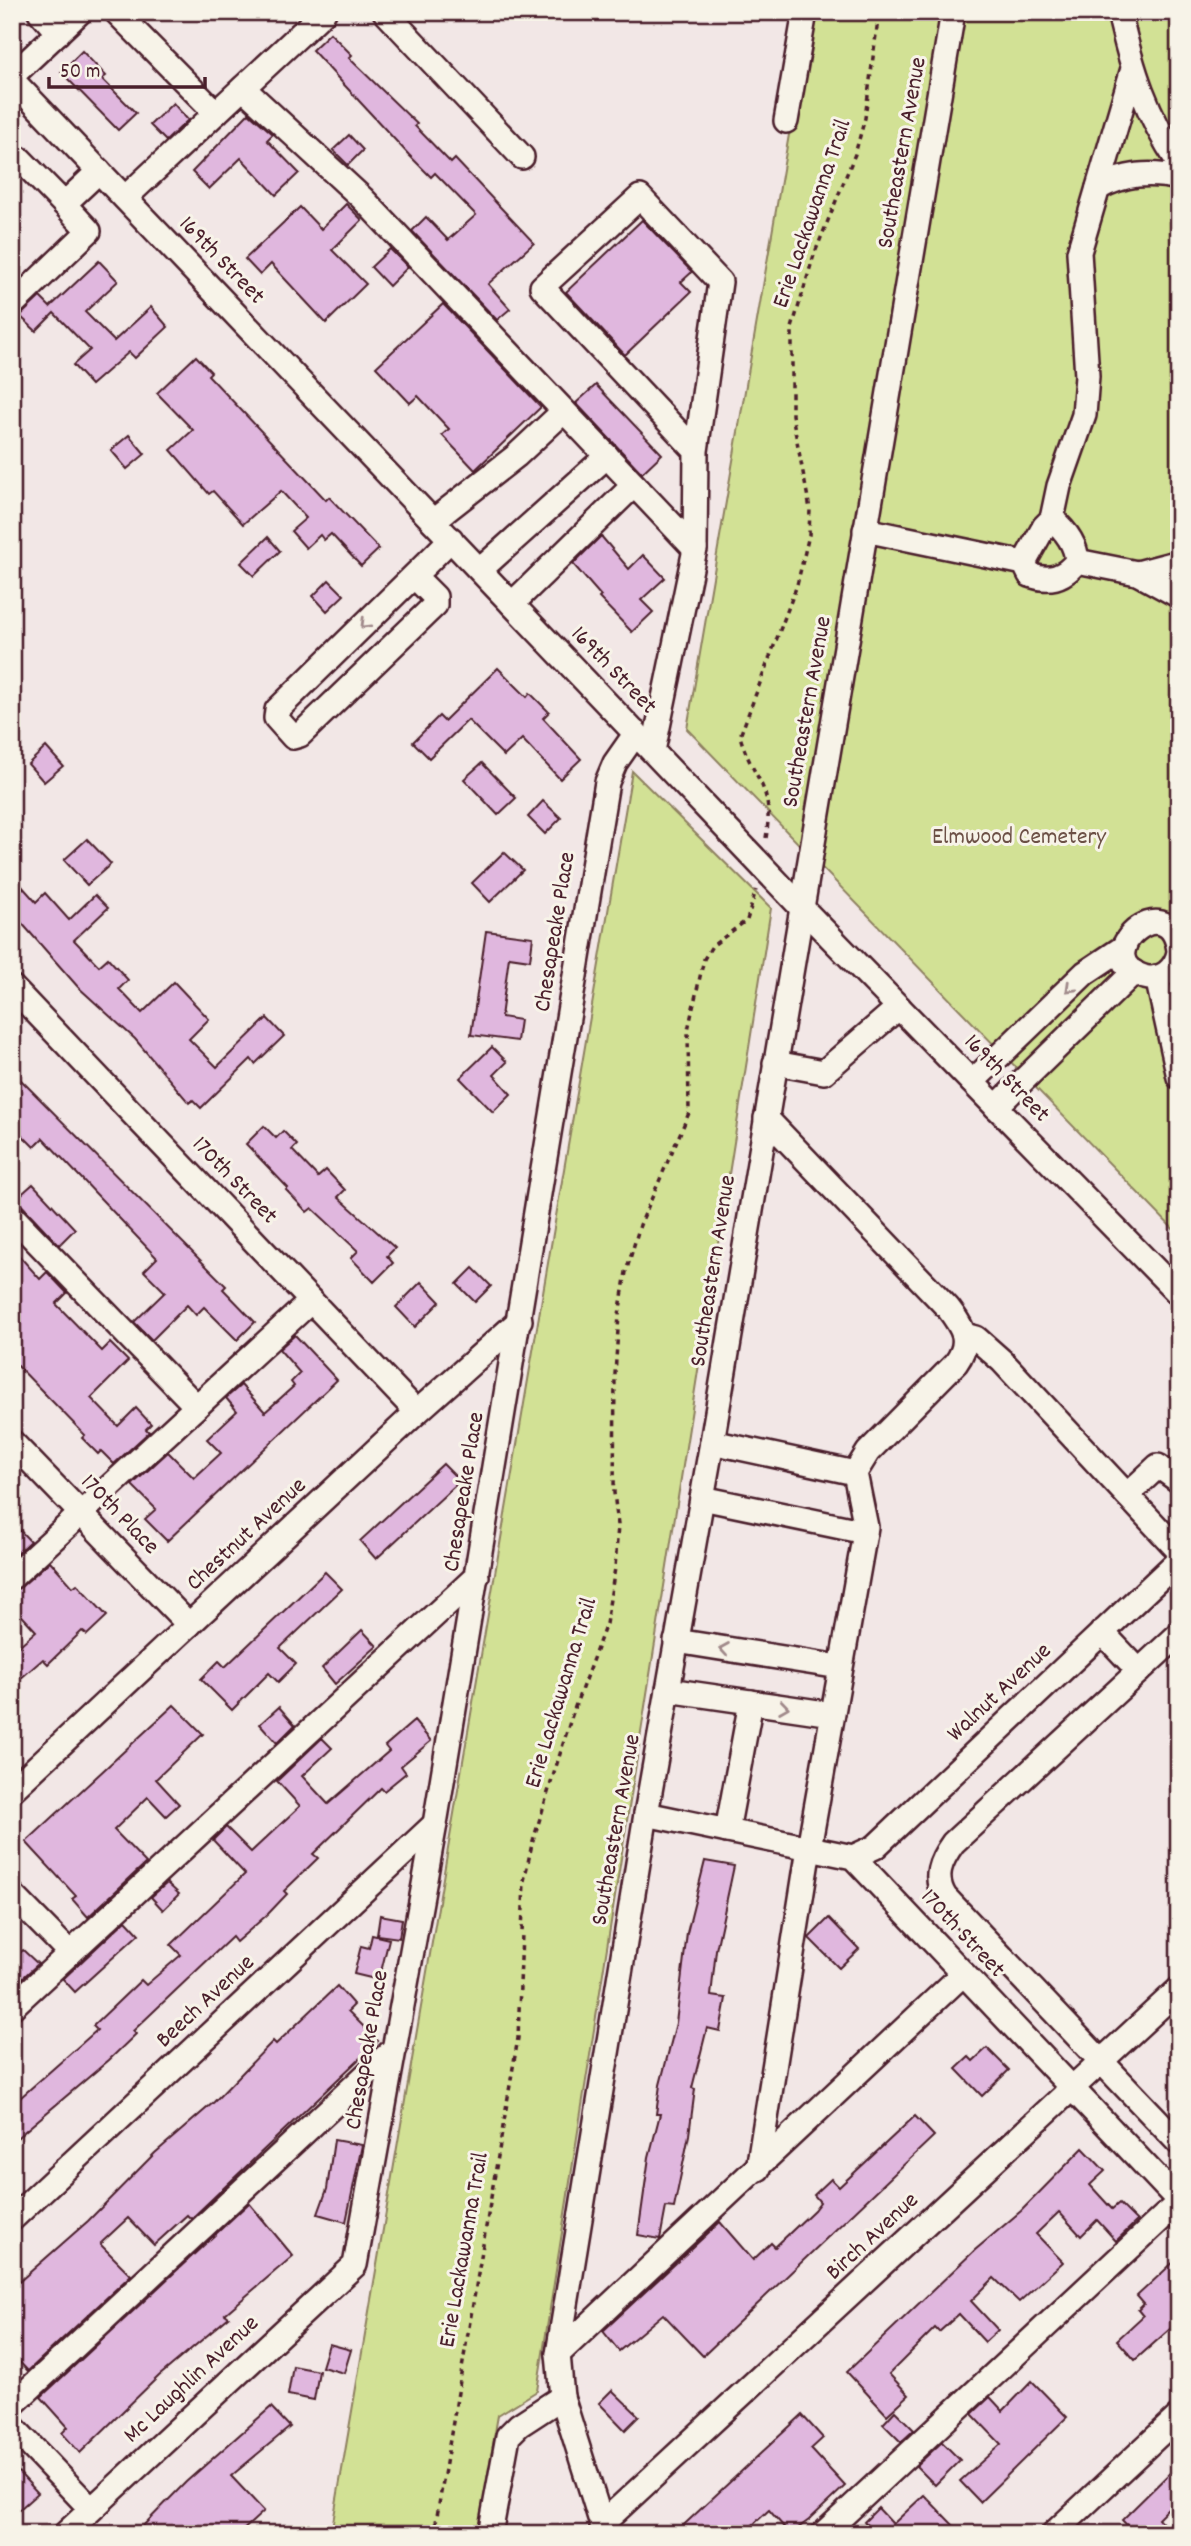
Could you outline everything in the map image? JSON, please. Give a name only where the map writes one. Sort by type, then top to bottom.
[{"type":"street","points":[[40,12],[58,33]]},
{"type":"street","points":[[12,78],[80,12]]},
{"type":"street","points":[[116,12],[216,113]]},
{"type":"street","points":[[125,198],[324,12]]},
{"type":"street","points":[[385,12],[522,157]]},
{"type":"street","points":[[786,121],[805,12]]},
{"type":"street","name":"Southeastern Avenue","points":[[604,2528],[562,2398],[557,2376],[558,2354],[646,1814],[712,1443],[953,12]]},
{"type":"street","points":[[1119,12],[1132,72],[1149,113],[1179,163]]},
{"type":"street","points":[[1024,563],[1044,527],[1052,519],[1059,486],[1084,415],[1087,376],[1079,252],[1132,72]]},
{"type":"street","name":"169th Street","points":[[12,78],[802,907],[1179,1294]]},
{"type":"street","points":[[243,88],[362,198],[695,549]]},
{"type":"street","points":[[12,166],[20,159],[89,231],[12,305]]},
{"type":"street","points":[[64,204],[99,171]]},
{"type":"street","points":[[1098,188],[1117,177],[1141,174],[1179,178]]},
{"type":"street","points":[[653,751],[695,549],[695,451],[720,282],[640,197],[542,288],[695,451]]},
{"type":"street","points":[[433,521],[516,456],[564,411]]},
{"type":"street","points":[[480,570],[607,456]]},
{"type":"street","points":[[512,604],[634,485]]},
{"type":"street","points":[[1024,563],[1030,575],[1042,580],[1055,578],[1070,570],[1077,561],[1076,551],[1069,538],[1052,519]]},
{"type":"street","points":[[865,530],[1024,563]]},
{"type":"street","points":[[414,576],[435,597],[435,605],[300,735],[293,737],[276,719],[277,710],[451,539]]},
{"type":"street","points":[[1077,561],[1137,573],[1179,596]]},
{"type":"street","points":[[1137,573],[1179,562]]},
{"type":"street","name":"Chesapeake Place","points":[[355,2264],[435,1824],[607,782],[615,763],[636,733]]},
{"type":"street","points":[[972,1082],[1085,973],[1124,947],[1132,930],[1149,923],[1166,927],[1173,933],[1178,955],[1166,974],[1149,978],[1134,972],[1128,965],[1124,947]]},
{"type":"street","points":[[996,1107],[1134,972]]},
{"type":"street","points":[[1157,977],[1179,1077]]},
{"type":"street","name":"170th Street","points":[[12,987],[417,1412]]},
{"type":"street","points":[[775,1063],[824,1072],[899,1007]]},
{"type":"street","points":[[758,2169],[809,1848],[865,1532],[864,1507],[855,1473],[868,1452],[956,1363],[966,1346],[965,1335],[948,1308],[766,1118]]},
{"type":"street","points":[[12,1216],[196,1406]]},
{"type":"street","points":[[12,1577],[311,1301]]},
{"type":"street","name":"Chestnut Avenue","points":[[12,1790],[417,1412],[520,1320]]},
{"type":"street","points":[[965,1335],[976,1338],[1002,1361],[1179,1551]]},
{"type":"street","name":"170th Place","points":[[12,1442],[189,1625]]},
{"type":"street","points":[[712,1443],[855,1473]]},
{"type":"street","points":[[1127,1495],[1158,1466],[1179,1481]]},
{"type":"street","points":[[702,1498],[865,1532]]},
{"type":"street","name":"Walnut Avenue","points":[[853,1857],[875,1847],[1179,1560]]},
{"type":"street","points":[[12,2007],[477,1576]]},
{"type":"street","points":[[1102,1633],[1139,1671]]},
{"type":"street","points":[[1179,1634],[953,1843],[939,1866],[938,1876],[945,1896],[1179,2143]]},
{"type":"street","points":[[676,1642],[840,1667]]},
{"type":"street","points":[[668,1690],[832,1714]]},
{"type":"street","points":[[727,1831],[751,1702]]},
{"type":"street","points":[[646,1814],[853,1857]]},
{"type":"street","name":"Beech Avenue","points":[[12,2219],[435,1824]]},
{"type":"street","name":"170th Street","points":[[853,1857],[1179,2201]]},
{"type":"street","points":[[12,1894],[70,1953]]},
{"type":"street","points":[[558,2354],[963,1974]]},
{"type":"street","name":"Birch Avenue","points":[[604,2528],[1179,1989]]},
{"type":"street","points":[[12,2405],[395,2048]]},
{"type":"street","points":[[823,2534],[1179,2201]]},
{"type":"street","name":"Mc Laughlin Avenue","points":[[65,2534],[355,2264]]},
{"type":"street","points":[[490,2534],[508,2436],[519,2425],[562,2398]]},
{"type":"street","points":[[1058,2532],[1177,2421]]},
{"type":"street","points":[[12,2426],[91,2510]]},
{"type":"path","name":"Erie Lackawanna Trail","points":[[768,826],[769,800],[764,784],[746,759],[740,736],[797,585],[809,535],[810,509],[792,415],[792,328],[814,255],[855,154],[865,118],[879,12]]},
{"type":"path","name":"Erie Lackawanna Trail","points":[[434,2534],[518,2038],[524,1881],[573,1712],[606,1624],[615,1569],[618,1525],[614,1493],[615,1374],[619,1315],[626,1272],[640,1225],[690,1113],[688,1030],[704,959],[712,946],[747,920],[757,890]]},
{"type":"green space","name":"Elmwood Cemetery","points":[[810,12],[1179,12],[1179,1235],[687,729]]},
{"type":"green space","points":[[632,771],[771,908],[537,2391],[498,2415],[478,2534],[331,2534]]},
{"type":"building","points":[[330,33],[352,55],[349,58],[417,124],[415,126],[451,163],[455,159],[534,243],[488,284],[510,309],[497,320],[412,231],[426,217],[448,240],[476,215],[435,173],[431,177],[409,155],[312,50]]},
{"type":"building","points":[[82,51],[106,76],[102,79],[136,113],[118,130],[61,72]]},
{"type":"building","points":[[173,103],[188,120],[166,141],[150,125]]},
{"type":"building","points":[[249,113],[273,134],[267,140],[299,173],[276,195],[241,158],[209,189],[192,172]]},
{"type":"building","points":[[349,135],[363,150],[348,165],[333,150]]},
{"type":"building","points":[[346,204],[362,220],[332,250],[366,284],[326,323],[271,264],[260,275],[245,259],[300,207],[321,229]]},
{"type":"building","points":[[642,220],[692,272],[681,282],[691,292],[625,355],[566,292]]},
{"type":"building","points":[[390,249],[408,267],[389,286],[371,267]]},
{"type":"building","points":[[99,261],[118,281],[85,312],[114,341],[151,307],[168,327],[135,358],[129,352],[91,385],[73,365],[90,350],[54,313],[36,331],[20,316],[40,297],[50,307]]},
{"type":"building","points":[[443,304],[541,407],[475,470],[442,435],[449,429],[418,396],[410,403],[376,367]]},
{"type":"building","points":[[196,356],[211,372],[208,375],[326,500],[329,497],[379,549],[361,566],[331,534],[324,540],[320,535],[306,548],[291,531],[306,518],[281,491],[243,524],[213,491],[209,494],[171,450],[193,430],[157,393]]},
{"type":"building","points":[[596,385],[662,454],[642,473],[576,403]]},
{"type":"building","points":[[129,435],[145,454],[127,469],[111,450]]},
{"type":"building","points":[[601,536],[629,569],[643,555],[665,578],[641,600],[653,612],[632,632],[599,598],[601,596],[573,564]]},
{"type":"building","points":[[268,537],[280,551],[254,576],[241,563]]},
{"type":"building","points":[[329,580],[344,595],[327,611],[313,596]]},
{"type":"building","points":[[498,668],[527,697],[530,693],[549,712],[543,718],[581,759],[560,779],[522,739],[504,756],[468,720],[429,758],[413,742],[439,716],[444,721]]},
{"type":"building","points":[[46,747],[63,766],[44,782],[28,764]]},
{"type":"building","points":[[482,763],[516,798],[498,815],[464,779]]},
{"type":"building","points":[[543,801],[561,818],[545,834],[528,817]]},
{"type":"building","points":[[87,839],[111,864],[87,885],[64,860]]},
{"type":"building","points":[[504,852],[523,870],[490,902],[472,883]]},
{"type":"building","points":[[12,875],[36,902],[45,893],[69,920],[95,895],[108,908],[74,940],[99,966],[108,958],[128,980],[119,989],[142,1013],[174,982],[209,1019],[189,1039],[217,1067],[267,1018],[284,1036],[255,1064],[251,1059],[201,1108],[193,1100],[189,1103],[135,1039],[78,987],[12,912]]},
{"type":"building","points":[[486,931],[533,937],[530,960],[509,957],[501,1017],[520,1020],[517,1041],[471,1035]]},
{"type":"building","points":[[492,1047],[507,1062],[494,1075],[511,1094],[493,1112],[460,1078]]},
{"type":"building","points":[[12,1071],[226,1286],[223,1289],[255,1322],[237,1340],[204,1307],[196,1315],[187,1305],[152,1340],[134,1322],[165,1292],[144,1271],[157,1258],[43,1138],[34,1147],[12,1125]]},
{"type":"building","points":[[264,1126],[276,1138],[283,1131],[297,1145],[292,1150],[318,1177],[326,1170],[345,1190],[338,1197],[395,1248],[387,1256],[393,1263],[374,1282],[351,1258],[358,1251],[312,1208],[307,1212],[246,1144]]},
{"type":"building","points":[[33,1184],[75,1229],[59,1245],[16,1199]]},
{"type":"building","points":[[12,1248],[40,1279],[47,1272],[67,1293],[56,1304],[102,1351],[110,1343],[128,1361],[91,1398],[118,1426],[136,1408],[151,1424],[146,1429],[149,1432],[114,1464],[101,1451],[98,1454],[82,1438],[85,1435],[12,1360]]},
{"type":"building","points":[[473,1268],[491,1286],[475,1302],[457,1284]]},
{"type":"building","points":[[421,1282],[440,1302],[415,1327],[396,1307]]},
{"type":"building","points":[[295,1335],[337,1380],[167,1541],[145,1519],[156,1509],[132,1485],[168,1452],[194,1478],[221,1453],[207,1439],[237,1411],[226,1398],[241,1385],[265,1412],[294,1386],[291,1382],[300,1373],[279,1349]]},
{"type":"building","points":[[443,1464],[460,1481],[376,1559],[360,1541]]},
{"type":"building","points":[[12,1522],[30,1541],[12,1558]]},
{"type":"building","points":[[50,1561],[73,1587],[77,1584],[107,1616],[87,1635],[82,1631],[48,1664],[43,1659],[12,1686],[12,1652],[36,1631],[12,1605],[12,1591],[21,1587]]},
{"type":"building","points":[[325,1572],[342,1589],[280,1648],[296,1664],[278,1682],[269,1673],[232,1710],[201,1679],[219,1661],[225,1667]]},
{"type":"building","points":[[362,1630],[377,1646],[335,1684],[322,1668]]},
{"type":"building","points":[[174,1705],[203,1734],[156,1779],[179,1804],[166,1816],[148,1797],[114,1830],[146,1863],[88,1917],[72,1899],[76,1896],[26,1842]]},
{"type":"building","points":[[279,1707],[295,1725],[277,1743],[260,1724]]},
{"type":"building","points":[[414,1721],[431,1741],[401,1766],[406,1773],[384,1791],[381,1788],[313,1854],[318,1858],[284,1891],[287,1894],[268,1914],[236,1942],[232,1937],[133,2031],[136,2034],[109,2060],[12,2142],[12,2105],[97,2030],[93,2026],[141,1980],[146,1985],[181,1955],[171,1945],[245,1874],[213,1840],[226,1827],[251,1852],[300,1806],[277,1781],[322,1738],[332,1748],[302,1776],[328,1804],[389,1751],[385,1746]]},
{"type":"building","points":[[705,1861],[734,1866],[716,1950],[711,1996],[726,1998],[720,2031],[707,2028],[692,2088],[695,2089],[689,2135],[674,2208],[666,2207],[660,2239],[638,2235],[649,2157],[660,2114],[656,2114],[660,2085],[676,2023],[687,1933]]},
{"type":"building","points":[[167,1883],[179,1894],[163,1910],[151,1897]]},
{"type":"building","points":[[380,1915],[402,1919],[399,1938],[377,1935]]},
{"type":"building","points":[[829,1918],[859,1949],[839,1968],[809,1938]]},
{"type":"building","points":[[126,1920],[139,1934],[75,1992],[63,1979]]},
{"type":"building","points":[[372,1935],[389,1939],[379,1980],[354,1974],[361,1946],[369,1948]]},
{"type":"building","points":[[23,1950],[38,1964],[19,1981],[12,1974],[12,1960]]},
{"type":"building","points":[[337,1986],[354,2005],[348,2011],[378,2041],[191,2219],[187,2215],[154,2245],[128,2218],[100,2244],[131,2275],[28,2371],[12,2354],[12,2288],[88,2221],[155,2153],[214,2102],[273,2041],[276,2044]]},
{"type":"building","points":[[987,2048],[1009,2070],[982,2096],[956,2069],[969,2057],[973,2061]]},
{"type":"building","points":[[915,2116],[934,2136],[703,2356],[663,2314],[619,2351],[603,2331],[720,2222],[753,2260],[771,2243],[775,2247],[814,2210],[820,2202],[814,2195],[831,2179],[839,2187]]},
{"type":"building","points":[[334,2140],[362,2145],[346,2222],[318,2214],[327,2189]]},
{"type":"building","points":[[1083,2148],[1105,2171],[1090,2185],[1112,2209],[1119,2203],[1137,2221],[1116,2241],[1097,2220],[1081,2236],[1059,2212],[1036,2234],[1063,2262],[1019,2302],[994,2278],[971,2301],[998,2330],[985,2342],[959,2314],[939,2332],[935,2328],[889,2374],[909,2395],[887,2415],[847,2372],[975,2250],[1021,2211]]},
{"type":"building","points":[[249,2203],[293,2256],[225,2314],[229,2317],[159,2376],[80,2453],[62,2433],[68,2427],[41,2397]]},
{"type":"building","points":[[1179,2257],[1179,2321],[1135,2360],[1117,2340],[1143,2316],[1138,2310],[1144,2304],[1137,2296]]},
{"type":"building","points":[[329,2344],[351,2350],[344,2373],[322,2367]]},
{"type":"building","points":[[293,2366],[319,2371],[314,2400],[288,2395]]},
{"type":"building","points":[[1032,2381],[1067,2417],[980,2502],[960,2481],[1001,2444],[972,2414],[990,2397],[1003,2411]]},
{"type":"building","points":[[612,2390],[639,2416],[625,2430],[599,2403]]},
{"type":"building","points":[[271,2407],[290,2427],[231,2476],[264,2511],[239,2534],[135,2534],[186,2482]]},
{"type":"building","points":[[895,2411],[914,2430],[901,2442],[883,2424]]},
{"type":"building","points":[[802,2415],[823,2438],[811,2449],[845,2486],[809,2520],[790,2534],[769,2510],[743,2534],[674,2534]]},
{"type":"building","points":[[942,2442],[960,2460],[935,2485],[916,2466]]},
{"type":"building","points":[[1179,2464],[1179,2497],[1158,2518],[1172,2534],[1135,2534],[1122,2520]]},
{"type":"building","points":[[12,2465],[38,2493],[12,2516]]},
{"type":"building","points":[[924,2495],[954,2526],[946,2534],[876,2534],[864,2522],[878,2508],[893,2524]]}]
